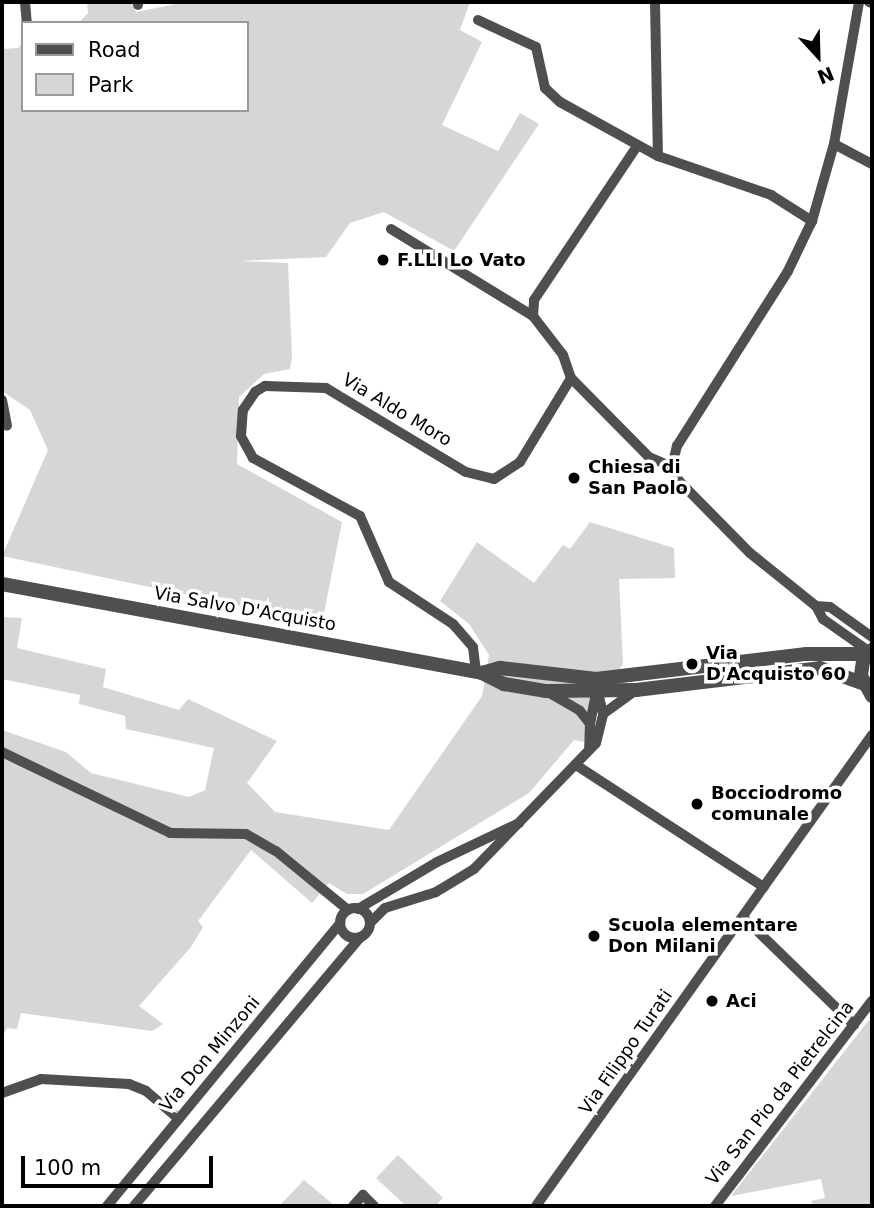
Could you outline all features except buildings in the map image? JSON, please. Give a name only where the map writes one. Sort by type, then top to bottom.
[{"type":"street","points":[[25,2],[27,21]]},
{"type":"street","points":[[655,2],[658,156]]},
{"type":"street","points":[[672,467],[677,446],[788,271],[812,221],[834,144],[859,2]]},
{"type":"street","points":[[478,20],[536,47],[545,88],[560,102],[658,156],[771,195],[812,221]]},
{"type":"street","points":[[834,144],[872,164]]},
{"type":"street","points":[[533,316],[534,300],[637,146]]},
{"type":"street","points":[[391,229],[533,316],[563,355],[571,378],[649,457],[672,467],[680,481],[750,553],[816,606],[823,619],[870,652],[861,668],[862,683],[872,696]]},
{"type":"street","name":"Via Aldo Moro","points":[[479,672],[473,647],[453,624],[389,582],[360,516],[253,458],[241,436],[243,410],[255,392],[265,386],[326,388],[466,472],[494,479],[507,474],[520,462],[571,378]]},
{"type":"street","points":[[2,400],[7,426]]},
{"type":"street","name":"Via Salvo D'Acquisto","points":[[2,584],[479,672],[504,684],[546,691],[807,654],[870,652]]},
{"type":"street","points":[[816,606],[830,607],[872,637]]},
{"type":"street","name":"Via Salvo D'Acquisto","points":[[479,672],[500,667],[635,690],[807,668],[826,668],[862,683]]},
{"type":"street","points":[[596,685],[603,714],[635,690]]},
{"type":"street","points":[[589,750],[596,685]]},
{"type":"street","points":[[546,691],[580,711],[590,724]]},
{"type":"street","name":"Via Don Minzoni","points":[[134,1206],[370,923],[385,908],[436,892],[474,869],[525,821],[596,743],[603,714]]},
{"type":"street","name":"Via Filippo Turati","points":[[536,1206],[872,733]]},
{"type":"street","points":[[2,752],[170,833],[246,834],[276,850],[370,923]]},
{"type":"street","points":[[576,765],[764,887]]},
{"type":"street","name":"Via Don Minzoni","points":[[107,1206],[353,909],[437,862],[525,821]]},
{"type":"street","points":[[743,917],[854,1025]]},
{"type":"street","points":[[340,923],[344,934],[360,938]]},
{"type":"street","name":"Via San Pio da Pietrelcina","points":[[715,1206],[872,1001]]},
{"type":"street","points":[[2,1093],[41,1079],[128,1084],[146,1091],[179,1119]]},
{"type":"street","points":[[353,1206],[363,1195],[374,1206]]},
{"type":"green space","points":[[87,2],[131,2],[136,12],[186,2],[470,2],[460,30],[482,42],[442,125],[498,151],[520,113],[539,124],[454,251],[384,212],[350,223],[326,257],[240,261],[288,263],[292,356],[290,369],[264,374],[239,397],[237,464],[342,522],[322,623],[2,556],[48,450],[30,410],[2,391],[2,49],[18,48],[21,44],[21,112],[248,112],[248,21],[81,21],[88,13]]},
{"type":"green space","points":[[590,522],[674,548],[675,578],[619,579],[623,663],[583,742],[574,740],[529,793],[363,894],[347,894],[329,883],[312,903],[251,850],[198,921],[203,927],[191,947],[139,1006],[163,1024],[152,1031],[21,1013],[17,1029],[7,1028],[2,1038],[2,730],[66,752],[91,773],[189,797],[205,790],[214,748],[126,729],[125,716],[79,704],[80,695],[2,679],[3,617],[22,618],[17,648],[106,669],[103,687],[179,710],[188,699],[277,741],[247,783],[275,812],[389,830],[482,696],[489,655],[469,624],[440,601],[477,542],[534,583],[563,545],[570,549]]},
{"type":"green space","points":[[869,1020],[872,1023],[872,1206],[813,1206],[811,1201],[825,1198],[821,1179],[731,1196]]},
{"type":"green space","points":[[398,1155],[443,1198],[435,1206],[406,1206],[376,1178]]},
{"type":"green space","points":[[304,1180],[335,1206],[279,1206]]},
{"type":"place","name":"F.LLI Lo Vato","points":[[383,260]]},
{"type":"place","name":"Chiesa di San Paolo","points":[[574,478]]},
{"type":"place","name":"Via D'Acquisto 60","points":[[692,664]]},
{"type":"place","name":"Bocciodromo comunale","points":[[697,804]]},
{"type":"place","name":"Scuola elementare Don Milani","points":[[594,936]]},
{"type":"place","name":"Aci","points":[[712,1001]]}]
